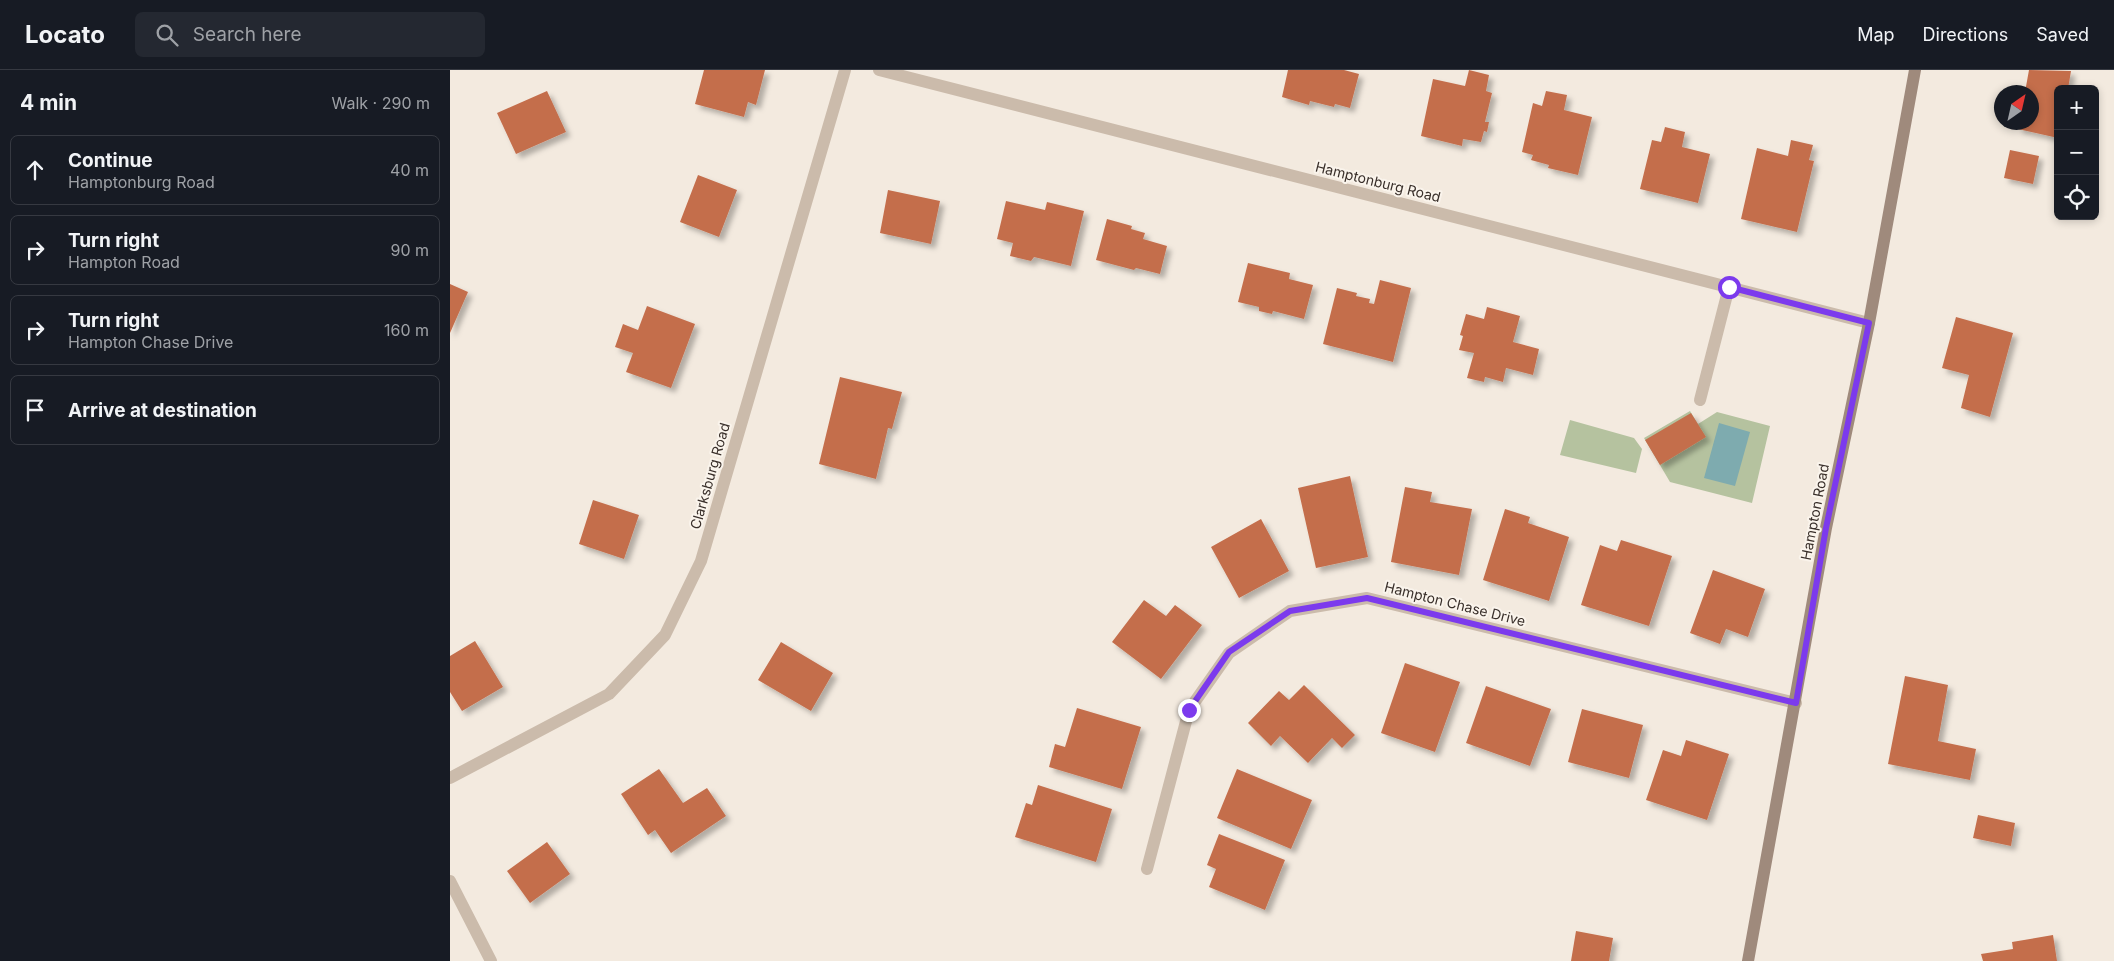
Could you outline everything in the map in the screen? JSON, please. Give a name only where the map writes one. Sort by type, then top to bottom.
[{"type":"main road","name":"Hampton Road","points":[[1748,961],[1796,703],[1826,528],[1869,323],[1915,70]]},
{"type":"street","name":"Clarksburg Road","points":[[450,778],[609,694],[665,635],[701,561],[845,70]]},
{"type":"street","name":"Hamptonburg Road","points":[[879,70],[1869,323]]},
{"type":"street","points":[[1700,400],[1729,287]]},
{"type":"street","name":"Hampton Chase Drive","points":[[1147,869],[1189,710],[1229,652],[1290,611],[1367,598],[1796,703]]},
{"type":"street","points":[[450,881],[491,961]]},
{"type":"green space","points":[[1690,411],[1698,424],[1717,412],[1770,426],[1752,503],[1670,482],[1644,438]]},
{"type":"green space","points":[[1570,420],[1634,438],[1642,449],[1636,473],[1560,455]]},
{"type":"water","points":[[1719,423],[1750,432],[1735,486],[1704,478]]},
{"type":"building","points":[[704,70],[765,70],[756,105],[748,102],[744,117],[695,104]]},
{"type":"building","points":[[1288,70],[1344,70],[1359,74],[1350,108],[1335,104],[1334,107],[1310,101],[1309,105],[1282,97]]},
{"type":"building","points":[[1469,70],[1489,75],[1486,91],[1492,93],[1485,122],[1489,122],[1487,132],[1484,131],[1481,142],[1463,139],[1462,146],[1421,136],[1433,79],[1465,86]]},
{"type":"building","points":[[2029,70],[2071,71],[2069,85],[2054,85],[2054,137],[2022,130],[2039,130],[2039,85],[2026,85]]},
{"type":"building","points":[[547,91],[566,132],[516,154],[497,113]]},
{"type":"building","points":[[1546,91],[1567,95],[1564,110],[1592,117],[1578,175],[1548,168],[1549,165],[1531,160],[1533,155],[1522,152],[1533,103],[1542,106]]},
{"type":"building","points":[[1665,127],[1685,132],[1682,147],[1710,154],[1698,203],[1640,189],[1652,140],[1661,142]]},
{"type":"building","points":[[1791,140],[1813,145],[1809,160],[1814,161],[1797,232],[1741,219],[1757,148],[1788,156]]},
{"type":"building","points":[[2010,150],[2039,156],[2033,184],[2004,178]]},
{"type":"building","points":[[698,175],[737,190],[719,237],[680,222]]},
{"type":"building","points":[[888,190],[940,201],[931,244],[880,233]]},
{"type":"building","points":[[1006,201],[1045,210],[1047,202],[1084,211],[1071,266],[1034,257],[1031,261],[1010,256],[1013,243],[997,239]]},
{"type":"building","points":[[1107,219],[1132,226],[1131,229],[1145,233],[1143,239],[1167,246],[1160,274],[1136,268],[1134,270],[1096,260]]},
{"type":"building","points":[[1248,263],[1290,273],[1289,279],[1313,285],[1304,319],[1273,311],[1272,314],[1259,311],[1259,307],[1238,302]]},
{"type":"building","points":[[1380,280],[1411,288],[1393,362],[1323,344],[1337,288],[1357,293],[1356,296],[1370,299],[1369,303],[1374,304]]},
{"type":"building","points":[[450,284],[468,292],[450,333]]},
{"type":"building","points":[[647,306],[695,324],[671,388],[626,372],[633,353],[615,347],[623,324],[638,330]]},
{"type":"building","points":[[1487,307],[1520,316],[1513,342],[1539,349],[1533,375],[1506,368],[1503,382],[1485,377],[1484,382],[1467,378],[1474,353],[1459,350],[1463,336],[1460,335],[1466,314],[1484,319]]},
{"type":"building","points":[[1956,317],[2013,333],[1990,417],[1961,408],[1969,375],[1942,368]]},
{"type":"building","points":[[840,377],[902,392],[892,429],[888,428],[876,479],[819,464]]},
{"type":"building","points":[[1691,413],[1706,437],[1660,465],[1645,440]]},
{"type":"building","points":[[1350,476],[1368,557],[1316,568],[1298,488]]},
{"type":"building","points":[[1405,487],[1432,492],[1430,502],[1472,509],[1459,575],[1391,562]]},
{"type":"building","points":[[593,500],[639,515],[624,559],[579,544]]},
{"type":"building","points":[[1505,509],[1530,517],[1528,523],[1569,537],[1549,601],[1483,580]]},
{"type":"building","points":[[1261,519],[1289,571],[1239,598],[1211,547]]},
{"type":"building","points":[[1621,540],[1672,556],[1649,626],[1581,605],[1600,545],[1617,551]]},
{"type":"building","points":[[1713,570],[1765,589],[1748,637],[1726,629],[1720,644],[1690,633]]},
{"type":"building","points":[[1144,600],[1166,616],[1175,605],[1202,625],[1161,679],[1112,642]]},
{"type":"building","points":[[475,641],[503,687],[462,711],[450,692],[450,656]]},
{"type":"building","points":[[781,642],[833,673],[811,711],[758,680]]},
{"type":"building","points":[[1405,663],[1460,682],[1435,752],[1381,733]]},
{"type":"building","points":[[1905,676],[1948,685],[1938,741],[1976,749],[1970,780],[1888,764]]},
{"type":"building","points":[[1304,685],[1355,735],[1342,748],[1332,738],[1308,763],[1280,736],[1271,746],[1248,723],[1279,691],[1289,700]]},
{"type":"building","points":[[1486,686],[1551,709],[1530,766],[1466,743]]},
{"type":"building","points":[[1077,708],[1141,727],[1122,789],[1049,767],[1055,744],[1065,747]]},
{"type":"building","points":[[1582,709],[1643,725],[1629,778],[1568,762]]},
{"type":"building","points":[[1686,740],[1729,754],[1707,820],[1646,800],[1663,750],[1681,756]]},
{"type":"building","points":[[659,769],[683,803],[707,788],[726,816],[671,853],[655,830],[648,835],[621,794]]},
{"type":"building","points":[[1237,769],[1312,800],[1291,849],[1217,818]]},
{"type":"building","points":[[1038,785],[1112,809],[1096,862],[1015,837],[1026,803],[1032,805]]},
{"type":"building","points":[[1978,815],[2015,823],[2011,846],[1973,838]]},
{"type":"building","points":[[1219,834],[1285,860],[1265,910],[1209,887],[1216,869],[1207,865]]},
{"type":"building","points":[[547,842],[570,874],[530,903],[507,871]]},
{"type":"building","points":[[1576,931],[1613,938],[1609,961],[1571,961]]},
{"type":"building","points":[[2053,935],[2057,961],[1983,961],[1981,954],[2013,949],[2012,942]]},
{"type":"route","points":[[1189,710],[1229,652],[1290,611],[1367,598],[1796,703],[1826,528],[1869,323],[1729,287]]}]
